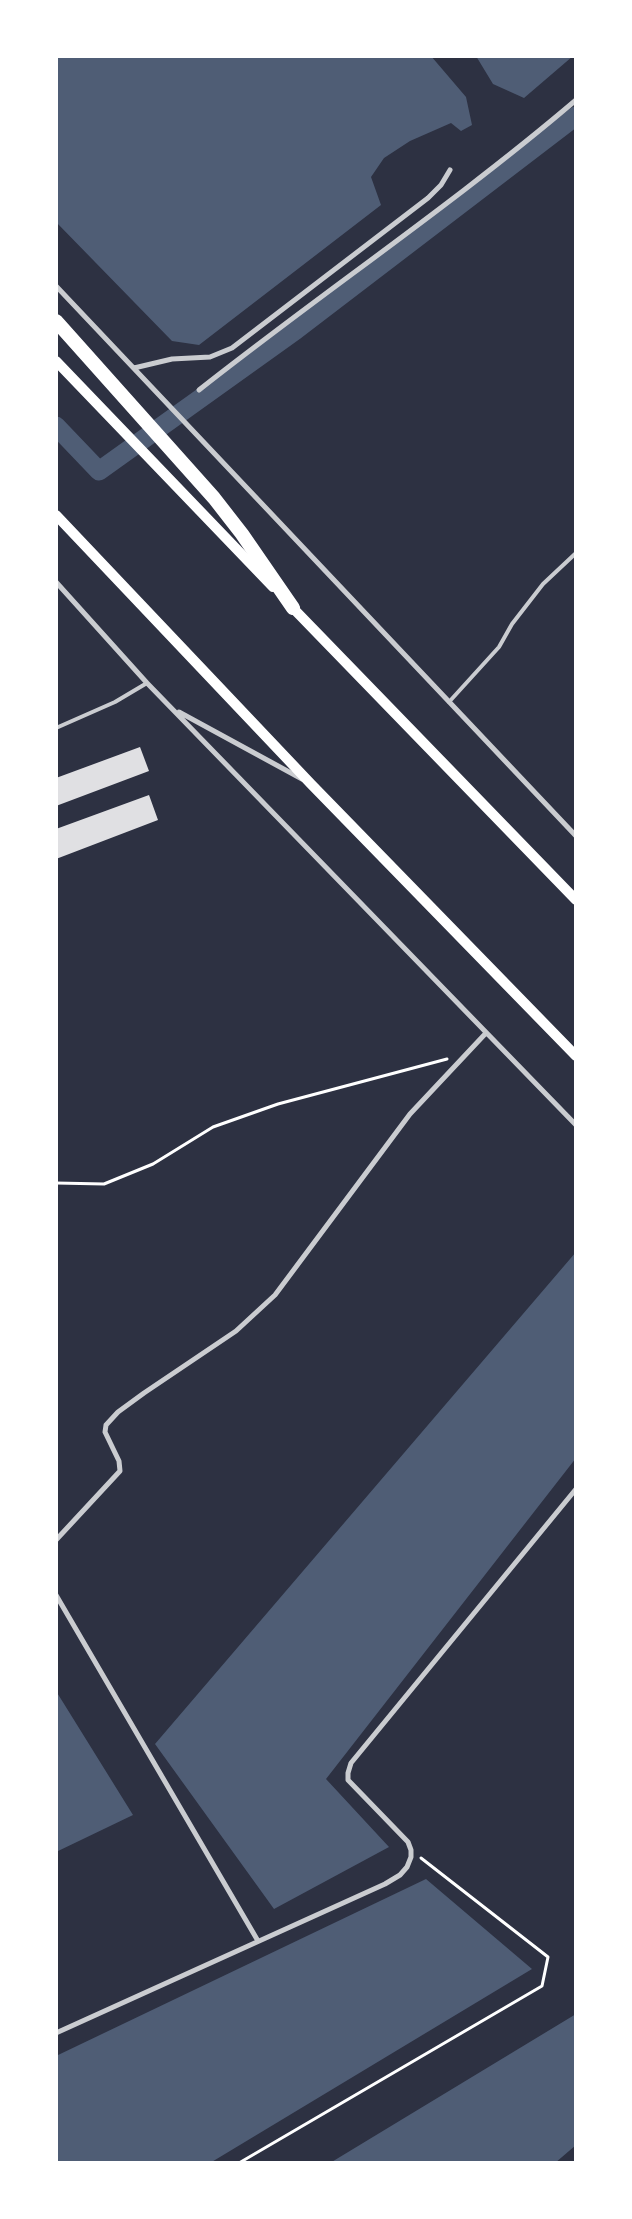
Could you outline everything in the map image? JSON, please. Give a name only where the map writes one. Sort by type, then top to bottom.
[{"type":"highway","points":[[56,321],[171,450],[236,527],[293,608]]},
{"type":"main road","points":[[56,361],[576,900]]},
{"type":"main road","points":[[56,515],[311,784],[576,1056]]},
{"type":"street","points":[[199,390],[531,138],[576,100]]},
{"type":"street","points":[[134,368],[172,359],[210,357],[232,348],[428,198],[441,185],[450,170]]},
{"type":"street","points":[[56,286],[576,836]]},
{"type":"street","points":[[56,582],[147,683],[576,1125]]},
{"type":"street","points":[[175,710],[311,784]]},
{"type":"street","points":[[56,1540],[120,1471],[119,1461],[105,1432],[106,1425],[118,1412],[144,1393],[236,1331],[275,1294],[410,1114],[486,1032]]},
{"type":"street","points":[[56,2033],[385,1884],[400,1875],[407,1868],[411,1857],[408,1842],[348,1780],[351,1763],[576,1489]]},
{"type":"street","points":[[56,1595],[258,1941]]},
{"type":"lane","points":[[448,702],[500,647],[512,624],[543,584],[576,553]]},
{"type":"lane","points":[[56,728],[115,702],[147,683]]},
{"type":"path","points":[[56,1182],[104,1184],[153,1164],[212,1127],[278,1104],[466,1054]]},
{"type":"path","points":[[239,2163],[542,1986],[548,1957],[411,1850]]},
{"type":"water","points":[[56,56],[431,56],[466,97],[472,125],[461,131],[451,123],[410,141],[384,158],[371,177],[381,205],[199,345],[172,341],[56,222]]},
{"type":"water","points":[[476,56],[573,56],[524,98],[493,84]]},
{"type":"water","points":[[576,1252],[576,1458],[326,1779],[389,1847],[274,1909],[155,1744]]},
{"type":"water","points":[[56,1691],[133,1815],[56,1852]]},
{"type":"water","points":[[426,1879],[532,1969],[210,2163],[56,2163],[56,2056]]},
{"type":"water","points":[[576,2014],[576,2145],[555,2163],[330,2163]]},
{"type":"building","points":[[140,747],[149,771],[56,806],[56,778]]},
{"type":"building","points":[[149,795],[158,820],[56,859],[56,829]]},
{"type":"waterway","points":[[56,426],[99,471],[296,330],[576,116]]}]
